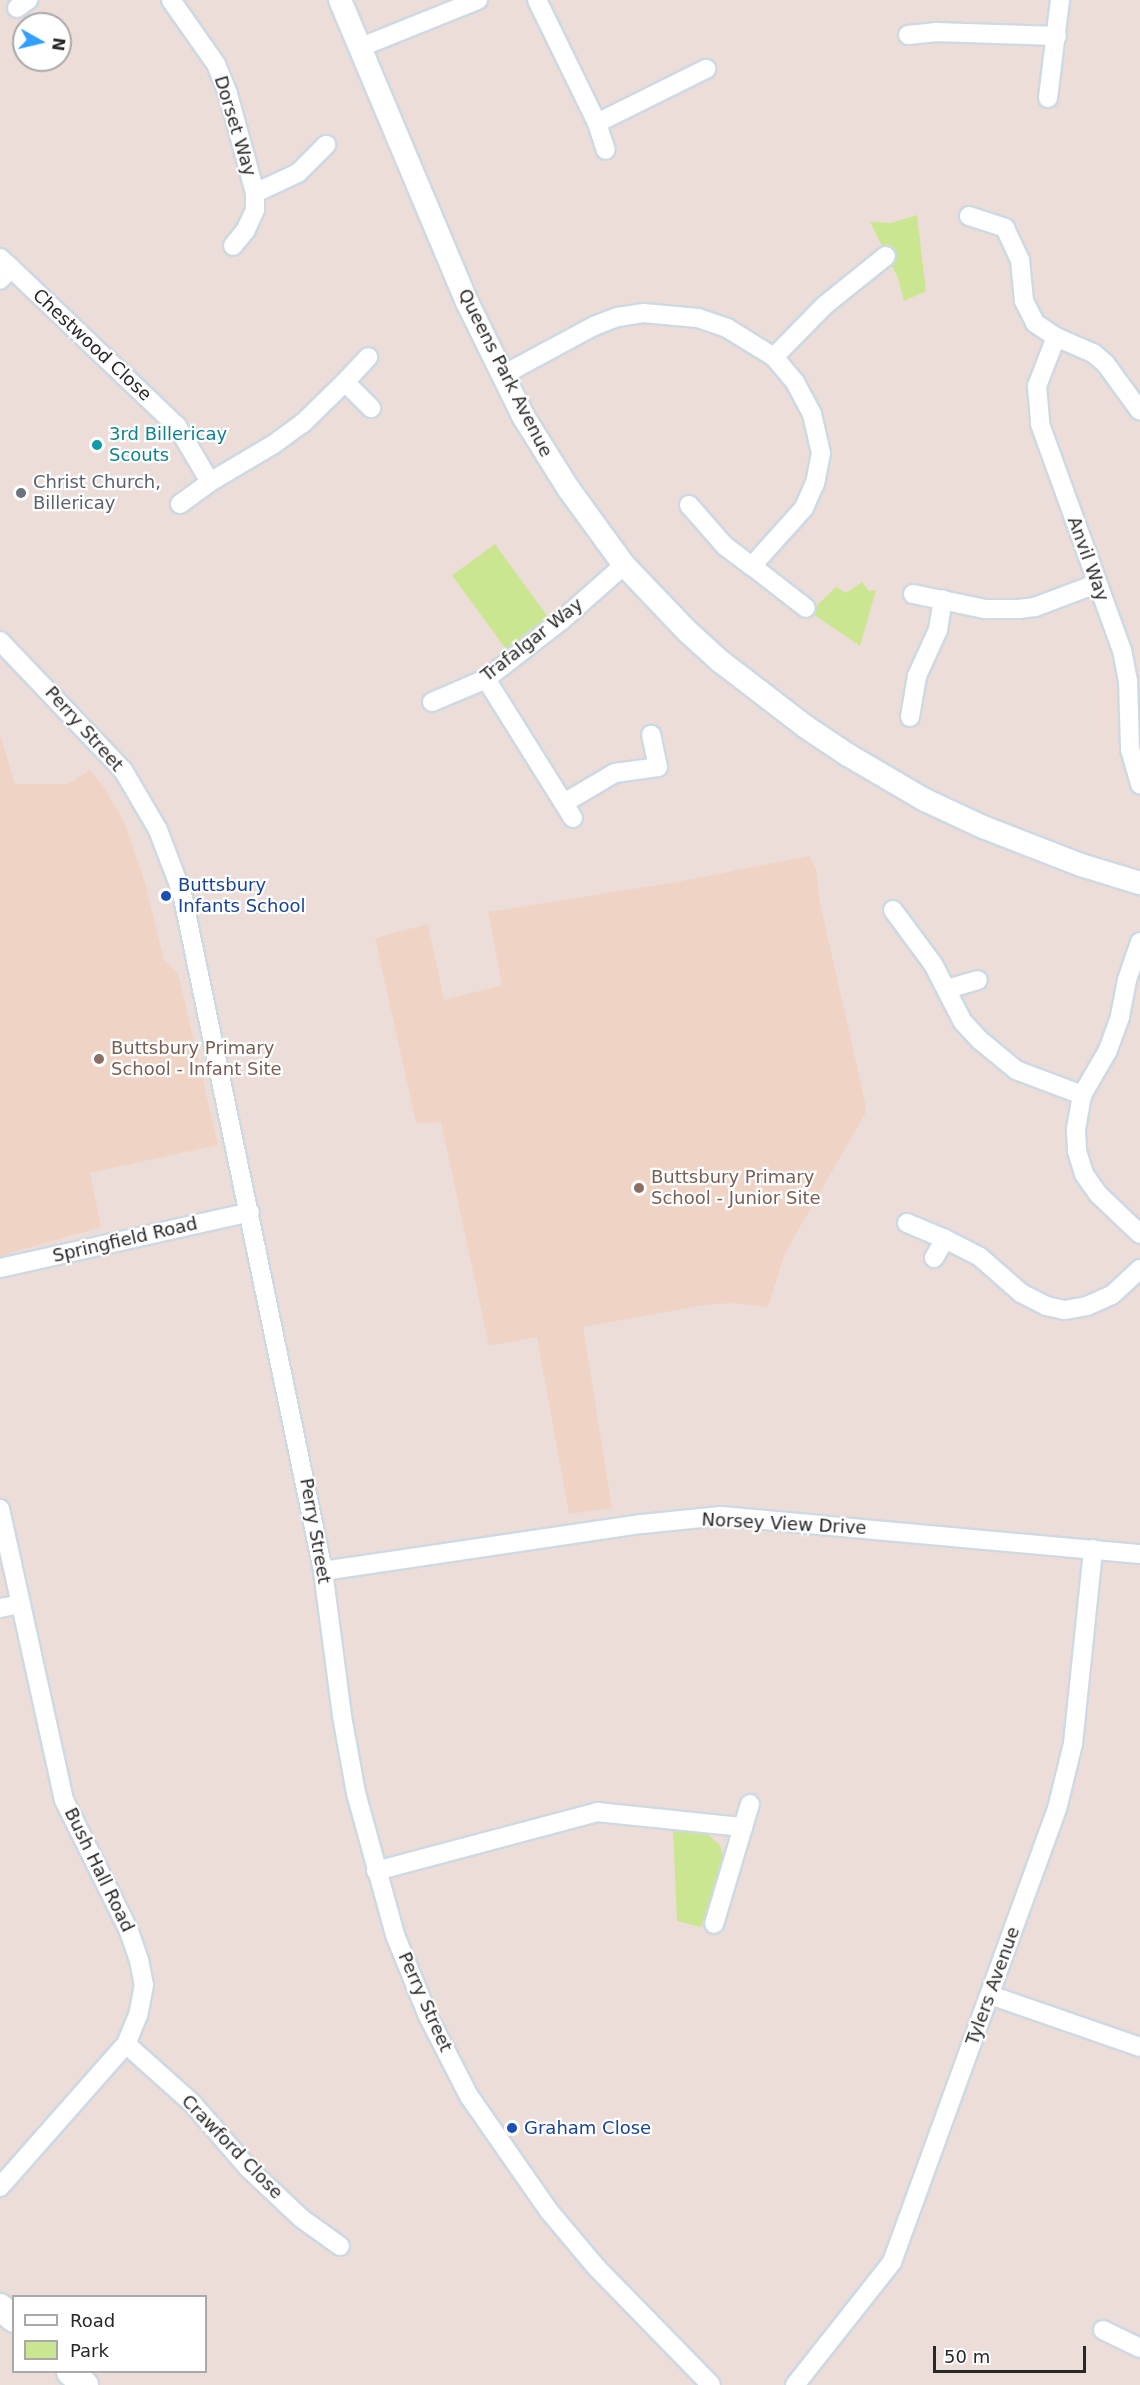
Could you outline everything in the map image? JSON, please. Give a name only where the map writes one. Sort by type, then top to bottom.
[{"type":"main road","points":[[0,2307],[12,2317]]},
{"type":"main road","points":[[71,2373],[85,2385]]},
{"type":"street","name":"Dorset Way","points":[[171,0],[216,64],[228,94],[255,193],[255,210],[245,231],[233,246]]},
{"type":"street","name":"Queens Park Avenue","points":[[340,0],[436,231],[503,375],[543,451],[624,565],[687,631],[720,661],[806,727],[848,755],[925,800],[983,827],[1081,865],[1140,883]]},
{"type":"street","points":[[361,47],[478,0]]},
{"type":"street","points":[[537,0],[597,123],[606,150]]},
{"type":"street","points":[[1048,98],[1060,0]]},
{"type":"street","points":[[908,35],[935,32],[1057,36]]},
{"type":"street","points":[[597,123],[706,69]]},
{"type":"street","name":"Dorset Way","points":[[255,193],[298,173],[326,145]]},
{"type":"street","points":[[969,216],[1005,228],[1020,260],[1024,301],[1035,323],[1056,338],[1093,353],[1105,363],[1140,411]]},
{"type":"street","points":[[774,357],[825,305],[886,256]]},
{"type":"street","name":"Chestwood Close","points":[[4,269],[177,426],[210,482]]},
{"type":"street","points":[[503,375],[594,326],[618,317],[643,313],[698,318],[727,328],[774,357],[795,382],[812,414],[821,453],[815,483],[804,508],[752,566]]},
{"type":"street","name":"Anvil Way","points":[[1056,338],[1037,386],[1040,424],[1096,584],[1122,650],[1128,680],[1130,749],[1140,785]]},
{"type":"street","points":[[180,504],[210,482],[274,444],[303,423],[368,357]]},
{"type":"street","points":[[345,382],[371,408]]},
{"type":"street","points":[[689,505],[725,546],[806,608]]},
{"type":"street","name":"Trafalgar Way","points":[[432,702],[486,679],[562,620],[624,565]]},
{"type":"street","points":[[913,594],[985,609],[1019,609],[1035,607],[1096,584]]},
{"type":"street","points":[[910,717],[917,676],[938,630],[943,599]]},
{"type":"street","name":"Perry Street","points":[[0,641],[123,770],[158,830],[182,893],[323,1571],[342,1716],[356,1793],[395,1935],[424,2006],[469,2096],[549,2211],[648,2323],[711,2385]]},
{"type":"street","points":[[486,679],[568,811],[615,773],[658,767],[651,735]]},
{"type":"street","points":[[893,910],[933,964],[963,1022],[981,1041],[1016,1070],[1082,1095]]},
{"type":"street","points":[[1140,942],[1113,1034],[1082,1095],[1076,1130],[1077,1151],[1084,1174],[1098,1194],[1140,1234]]},
{"type":"street","points":[[947,989],[978,980]]},
{"type":"street","name":"Springfield Road","points":[[0,1268],[250,1212]]},
{"type":"street","points":[[907,1223],[980,1257],[1021,1293],[1046,1306],[1065,1310],[1087,1306],[1112,1295],[1140,1269]]},
{"type":"street","points":[[934,1258],[945,1239]]},
{"type":"street","name":"Bush Hall Road","points":[[0,1509],[64,1800],[129,1931],[139,1960],[144,1985],[138,2015],[126,2044],[0,2187]]},
{"type":"street","name":"Norsey View Drive","points":[[323,1571],[642,1524],[721,1516],[1140,1554]]},
{"type":"street","name":"Tylers Avenue","points":[[795,2385],[892,2262],[1057,1809],[1073,1744],[1093,1549]]},
{"type":"street","points":[[0,1608],[21,1604]]},
{"type":"street","points":[[714,1924],[750,1804]]},
{"type":"street","points":[[376,1871],[597,1812],[743,1827]]},
{"type":"street","points":[[990,1995],[1140,2047]]},
{"type":"street","name":"Crawford Close","points":[[126,2044],[193,2104],[256,2175],[301,2218],[340,2246]]},
{"type":"street","points":[[1103,2330],[1140,2348]]},
{"type":"shaded area","name":"Buttsbury Primary School - Infant Site","points":[[0,734],[15,784],[68,784],[90,770],[103,786],[125,824],[145,883],[164,960],[178,973],[218,1145],[90,1173],[101,1227],[0,1256]]},
{"type":"shaded area","name":"Buttsbury Primary School - Junior Site","points":[[809,856],[816,869],[820,903],[866,1106],[865,1114],[785,1253],[768,1307],[733,1303],[704,1305],[583,1327],[612,1508],[569,1514],[537,1337],[489,1346],[441,1122],[416,1123],[375,938],[428,924],[444,1000],[502,985],[488,912],[677,882]]},
{"type":"green space","points":[[917,215],[926,291],[904,301],[898,278],[870,222],[891,223]]},
{"type":"green space","points":[[495,544],[554,626],[511,657],[452,575]]},
{"type":"green space","points":[[862,582],[869,591],[876,590],[860,646],[810,612],[836,587],[846,593]]},
{"type":"green space","points":[[673,1827],[705,1832],[720,1845],[724,1860],[701,1927],[677,1921]]},
{"type":"place","name":"3rd Billericay Scouts","points":[[97,445]]},
{"type":"place","name":"Christ Church, Billericay","points":[[21,493]]},
{"type":"place","name":"Buttsbury Infants School","points":[[166,896]]},
{"type":"place","name":"Buttsbury Primary School - Infant Site","points":[[99,1059]]},
{"type":"place","name":"Buttsbury Primary School - Junior Site","points":[[639,1188]]},
{"type":"place","name":"Graham Close","points":[[512,2128]]}]
